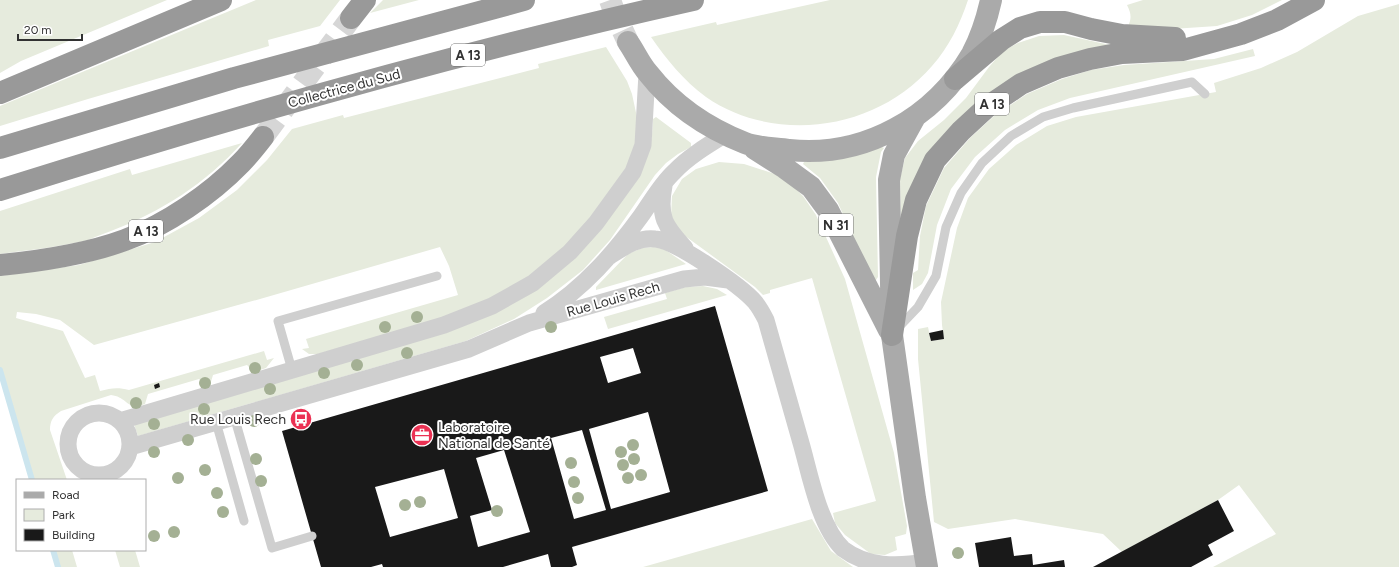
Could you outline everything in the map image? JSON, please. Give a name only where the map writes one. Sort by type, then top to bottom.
[{"type":"highway","points":[[0,93],[221,0]]},
{"type":"highway","points":[[351,18],[365,0]]},
{"type":"highway","points":[[0,148],[234,78],[524,0]]},
{"type":"highway","name":"Collectrice du Sud","points":[[0,190],[165,138],[362,82],[573,28],[693,0]]},
{"type":"highway","name":"A 13","points":[[892,335],[907,236],[916,200],[935,160],[961,131],[987,107],[1021,84],[1058,68],[1090,58],[1122,53],[1183,50],[1241,34],[1278,20],[1314,0]]},
{"type":"highway","name":"A 13","points":[[955,79],[1001,40],[1020,28],[1040,22],[1065,22],[1090,29],[1122,34],[1183,39],[1241,34]]},
{"type":"highway","name":"A 13","points":[[0,265],[21,263],[98,248],[126,240],[159,225],[219,184],[242,162],[263,137]]},
{"type":"main road","name":"N 31","points":[[746,144],[799,151],[830,150],[860,143],[889,133],[915,116],[936,99],[955,79],[972,53],[985,24],[991,0]]},
{"type":"main road","name":"N 31","points":[[628,42],[647,73],[673,101],[704,123],[746,144],[785,168],[811,187],[828,210],[892,335]]},
{"type":"main road","name":"N 31","points":[[915,116],[894,155],[889,180],[892,335],[926,564]]},
{"type":"street","points":[[120,421],[444,326],[492,306],[533,283],[570,252],[596,223],[633,172],[643,146],[647,73]]},
{"type":"street","points":[[529,323],[561,302],[592,275],[610,256],[674,172],[700,150],[726,134]]},
{"type":"street","points":[[665,182],[661,207],[664,220],[672,234],[692,255]]},
{"type":"street","points":[[610,256],[626,246],[641,240],[656,239],[667,242],[692,255],[728,280]]},
{"type":"street","name":"Rue Louis Rech","points":[[130,447],[469,349],[529,323],[684,278],[705,277],[728,280],[743,290],[756,303],[766,320],[818,503],[830,534],[843,550],[860,561],[880,567],[900,567],[926,564]]},
{"type":"street","points":[[97,412],[108,414],[120,421],[126,428],[130,437],[130,447],[128,455],[119,468],[112,473],[95,476],[76,466],[70,458],[67,448],[71,428],[78,420],[97,412]]},
{"type":"lane","points":[[892,335],[918,306],[936,276],[946,227],[961,193],[982,163],[1010,136],[1043,117],[1088,104],[1192,82],[1205,94]]},
{"type":"lane","points":[[292,370],[278,320],[437,276]]},
{"type":"lane","points":[[234,416],[272,548],[312,536]]},
{"type":"lane","points":[[216,422],[244,521]]},
{"type":"green space","points":[[0,0],[167,0],[21,61],[0,73]]},
{"type":"green space","points":[[256,0],[340,0],[320,26],[268,40],[269,46],[0,126],[0,106]]},
{"type":"green space","points":[[383,0],[419,0],[370,13]]},
{"type":"green space","points":[[830,0],[968,0],[958,26],[944,51],[932,66],[909,88],[883,105],[855,117],[825,124],[794,125],[763,121],[734,112],[706,97],[690,84],[669,62],[651,37],[716,22],[717,25]]},
{"type":"green space","points":[[1143,0],[1282,0],[1252,15],[1217,26],[1172,29],[1128,26],[1130,16],[1127,5]]},
{"type":"green space","points":[[1399,4],[1399,567],[1213,567],[1276,534],[1239,485],[1218,500],[1122,552],[1103,534],[1015,519],[948,529],[934,522],[918,359],[918,329],[928,327],[931,341],[944,339],[941,302],[957,228],[968,198],[989,169],[1016,145],[1047,126],[1076,117],[1216,92],[1214,83],[1261,68],[1297,52],[1358,16]]},
{"type":"green space","points":[[1064,35],[1110,45],[982,101],[901,232],[900,179],[905,158],[918,141],[944,120],[966,98],[1003,51],[1018,43],[1039,36]]},
{"type":"green space","points":[[606,47],[627,81],[632,94],[638,122],[636,144],[626,168],[590,219],[565,247],[529,277],[488,300],[448,317],[318,354],[309,354],[302,349],[309,348],[306,339],[458,295],[449,266],[440,247],[94,345],[60,320],[36,314],[17,312],[16,318],[63,331],[85,378],[95,375],[100,391],[114,388],[129,390],[264,351],[267,360],[274,358],[266,368],[254,372],[247,365],[213,375],[210,385],[205,386],[199,379],[148,394],[145,404],[139,406],[130,405],[121,398],[111,395],[61,411],[52,419],[50,430],[67,479],[32,479],[0,373],[0,276],[79,265],[155,242],[199,218],[237,190],[267,160],[292,129],[343,115],[344,118],[539,68],[538,64]]},
{"type":"green space","points":[[1253,49],[1255,56],[1070,98],[1038,110],[1005,130],[975,157],[951,189],[937,225],[928,273],[922,284],[913,290],[913,273],[918,270],[920,236],[926,206],[944,168],[970,138],[994,116],[1027,94],[1062,79],[1091,70],[1124,65],[1214,59]]},
{"type":"green space","points":[[656,117],[691,143],[691,147],[666,163],[655,175],[610,240],[583,270],[547,298],[514,319],[466,341],[138,436],[134,424],[537,288],[649,150],[653,119]]},
{"type":"green space","points":[[242,143],[213,171],[198,183],[182,195],[148,215],[88,240],[0,254],[0,211],[130,169],[132,175]]},
{"type":"green space","points":[[880,146],[884,148],[881,152],[876,177],[878,277],[876,280],[872,279],[838,203],[820,178],[803,164],[804,162],[833,159],[851,155]]},
{"type":"green space","points":[[719,162],[744,164],[775,174],[789,182],[803,196],[816,215],[845,279],[894,453],[907,526],[906,534],[895,537],[897,550],[885,555],[871,554],[845,535],[835,523],[833,513],[876,501],[812,278],[770,290],[770,293],[763,295],[755,287],[681,233],[671,217],[672,196],[682,179],[696,169]]},
{"type":"green space","points":[[654,247],[664,249],[686,264],[596,290],[596,287],[628,254],[642,248]]},
{"type":"green space","points":[[703,286],[717,289],[727,295],[608,329],[604,317],[667,299],[665,293],[686,287]]},
{"type":"green space","points":[[812,519],[831,551],[853,567],[643,567]]},
{"type":"green space","points":[[52,551],[72,551],[77,567],[57,567]]},
{"type":"green space","points":[[115,551],[135,551],[140,567],[120,567]]},
{"type":"building","name":"Laboratoire National de Santé","points":[[715,306],[768,491],[572,547],[577,565],[572,567],[551,567],[548,554],[503,567],[383,567],[382,564],[371,567],[321,567],[282,431]],"holes":[[[633,348],[641,373],[608,383],[600,357]],[[648,412],[670,492],[611,509],[589,429]],[[582,430],[606,510],[574,519],[551,438]],[[504,450],[530,532],[478,547],[470,516],[492,510],[476,458]],[[444,469],[458,518],[390,537],[375,487]]]},
{"type":"building","points":[[943,330],[944,339],[931,341],[929,333]]},
{"type":"building","points":[[159,383],[160,387],[155,389],[154,385]]},
{"type":"building","points":[[1218,500],[1234,531],[1208,545],[1213,555],[1191,567],[1093,567]]},
{"type":"building","points":[[1011,537],[1014,556],[1032,554],[1033,565],[1064,560],[1065,567],[979,567],[975,543]]},
{"type":"waterway","points":[[0,370],[32,479]]},
{"type":"waterway","points":[[53,551],[58,567]]},
{"type":"tunnel","points":[[610,0],[628,42]]},
{"type":"tunnel","points":[[263,137],[351,18]]},
{"type":"place","name":"Rue Louis Rech","points":[[301,419]]},
{"type":"place","name":"Laboratoire National de Santé","points":[[422,435]]}]
